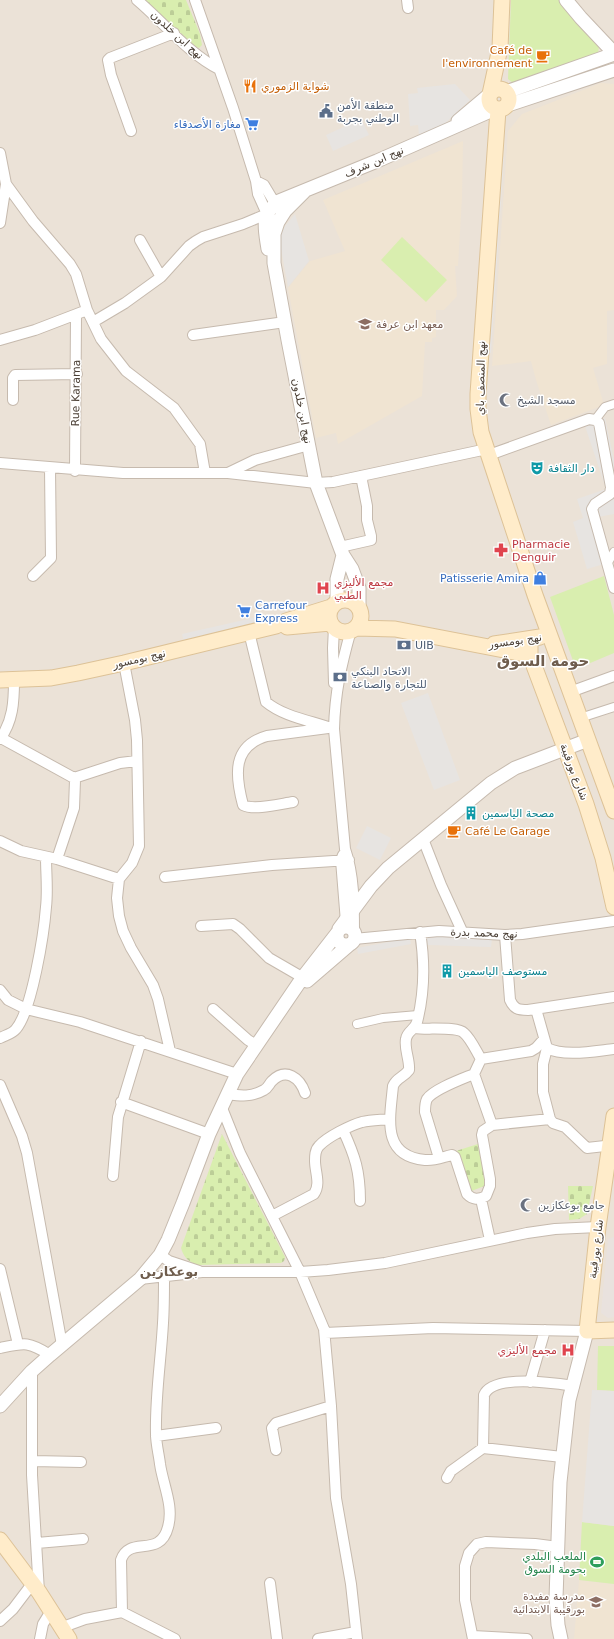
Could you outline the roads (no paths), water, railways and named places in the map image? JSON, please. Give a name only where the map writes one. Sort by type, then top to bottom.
[{"type":"main road","points":[[500,48],[489,103],[502,104],[500,48],[502,0]]},
{"type":"main road","name":"نهج المنصف باي","points":[[502,104],[478,409],[481,432],[530,581],[550,636]]},
{"type":"main road","name":"نهج بومسور","points":[[7,680],[51,678],[124,663],[276,626],[344,600],[349,600],[355,603],[360,609],[395,629]]},
{"type":"main road","points":[[332,625],[329,618],[334,604]]},
{"type":"main road","points":[[354,629],[360,623],[360,609]]},
{"type":"main road","name":"نهج بومسور","points":[[276,626],[290,627],[332,625],[339,630],[395,629],[530,655]]},
{"type":"main road","points":[[550,636],[614,811]]},
{"type":"main road","name":"نهج بومسور","points":[[480,646],[550,636]]},
{"type":"main road","name":"شارع بورقيبة","points":[[530,639],[530,655],[586,804],[603,858],[614,907]]},
{"type":"main road","name":"شارع بورقيبة","points":[[587,1331],[598,1227],[612,1146],[614,1116]]},
{"type":"main road","points":[[587,1331],[614,1330]]},
{"type":"main road","points":[[0,1541],[52,1611],[66,1633]]},
{"type":"street","name":"نهج ابن خلدون","points":[[137,0],[206,62],[219,69],[256,181],[258,194],[267,214],[266,235],[268,249],[274,263]]},
{"type":"street","points":[[195,0],[219,69]]},
{"type":"street","points":[[566,0],[614,53]]},
{"type":"street","points":[[131,131],[111,74],[108,60],[174,33]]},
{"type":"street","name":"نهج ابن شرف","points":[[278,214],[292,195],[304,192],[445,132],[502,104],[614,53]]},
{"type":"street","name":"نهج ابن شرف","points":[[502,104],[614,70]]},
{"type":"street","name":"نهج ابن شرف","points":[[445,132],[490,94]]},
{"type":"street","points":[[0,153],[1,169],[6,184],[33,221],[70,264],[76,274],[87,310],[101,339],[121,366],[174,408],[182,418],[200,444],[205,473]]},
{"type":"street","name":"نهج ابن خلدون","points":[[256,181],[264,186],[278,214],[274,234],[274,263],[316,483],[342,551],[352,569],[359,588],[360,609]]},
{"type":"street","points":[[0,223],[6,184]]},
{"type":"street","points":[[93,322],[124,303],[161,277],[189,246],[196,241],[203,237],[243,224],[267,214],[278,214]]},
{"type":"street","points":[[140,240],[161,277]]},
{"type":"street","points":[[0,340],[35,330],[87,310]]},
{"type":"street","name":"Rue Karama","points":[[76,315],[76,470]]},
{"type":"street","points":[[193,335],[285,322]]},
{"type":"street","points":[[13,400],[13,378],[15,375],[76,374]]},
{"type":"street","points":[[595,420],[605,407],[614,404]]},
{"type":"street","points":[[0,463],[123,473],[228,473],[316,483],[333,482],[488,452],[589,419],[595,420],[599,423],[612,481],[610,494],[595,504],[592,509],[614,588]]},
{"type":"street","points":[[228,473],[255,460],[309,445]]},
{"type":"street","points":[[33,576],[51,558],[50,468]]},
{"type":"street","points":[[334,604],[342,551],[371,540],[372,536],[367,520],[368,506],[361,476]]},
{"type":"street","points":[[607,564],[614,552]]},
{"type":"street","points":[[332,625],[335,693]]},
{"type":"street","points":[[347,932],[345,849],[332,728],[335,693],[342,662],[354,629]]},
{"type":"street","points":[[249,632],[266,702],[292,715],[332,728]]},
{"type":"street","points":[[124,663],[135,720],[140,846],[132,863],[119,879],[117,898],[123,931],[156,992],[170,1051]]},
{"type":"street","points":[[570,692],[613,678]]},
{"type":"street","points":[[7,680],[14,706],[11,718],[1,738],[74,778],[120,763],[137,761]]},
{"type":"street","points":[[580,718],[614,707]]},
{"type":"street","points":[[293,802],[257,807],[247,807],[242,804],[238,766],[245,748],[258,739],[267,736],[332,728]]},
{"type":"street","points":[[0,1406],[50,1354],[140,1279],[160,1255],[168,1240],[209,1134],[237,1074],[292,995],[347,932],[354,909],[371,886],[388,868],[471,799],[504,775],[515,768],[588,740]]},
{"type":"street","points":[[57,859],[74,808],[76,787],[74,778]]},
{"type":"street","points":[[423,840],[440,885],[462,931]]},
{"type":"street","points":[[0,842],[21,851],[57,859],[119,879]]},
{"type":"street","points":[[0,1038],[14,1031],[26,1009],[43,931],[46,906],[46,857]]},
{"type":"street","points":[[345,860],[354,909]]},
{"type":"street","points":[[165,877],[278,865],[345,860]]},
{"type":"street","name":"نهج محمد بدرة","points":[[347,932],[462,931],[505,935],[538,932],[614,921]]},
{"type":"street","points":[[201,926],[233,924],[269,958],[305,979]]},
{"type":"street","points":[[420,932],[424,957],[423,993],[415,1028],[409,1032],[406,1038],[408,1070],[406,1074],[399,1077],[395,1081],[390,1119],[391,1136],[396,1148],[404,1153],[425,1160],[452,1155],[455,1157],[467,1194],[471,1198],[481,1199],[486,1196],[490,1186],[482,1135],[483,1131],[492,1125],[550,1119]]},
{"type":"street","points":[[505,935],[510,1000],[513,1006],[518,1010],[536,1009],[614,997]]},
{"type":"street","points":[[0,990],[8,1000],[26,1009],[80,1022],[237,1074]]},
{"type":"street","points":[[213,1009],[248,1040],[256,1045]]},
{"type":"street","points":[[536,1009],[545,1043],[543,1092],[550,1119],[554,1123],[565,1127],[584,1146],[592,1148],[612,1146]]},
{"type":"street","points":[[357,1024],[383,1018],[418,1015]]},
{"type":"street","points":[[415,1028],[423,1030],[462,1031],[466,1035],[480,1059]]},
{"type":"street","points":[[113,1176],[114,1148],[121,1102],[141,1041]]},
{"type":"street","points":[[545,1043],[553,1051],[563,1052],[614,1049]]},
{"type":"street","points":[[480,1059],[531,1051],[545,1043]]},
{"type":"street","points":[[480,1059],[474,1074],[492,1125]]},
{"type":"street","points":[[440,1158],[425,1112],[425,1104],[428,1098],[436,1092],[474,1074]]},
{"type":"street","points":[[228,1094],[247,1096],[254,1094],[265,1090],[272,1081],[279,1077],[286,1076],[294,1077],[299,1081],[305,1093]]},
{"type":"street","points":[[0,1085],[22,1136],[27,1153],[62,1345]]},
{"type":"street","points":[[121,1102],[209,1134]]},
{"type":"street","points":[[222,1108],[240,1153],[300,1272],[325,1333],[336,1498],[351,1584],[356,1636],[318,1639]]},
{"type":"street","points":[[272,1216],[314,1194],[318,1184],[315,1152],[319,1146],[343,1130],[364,1122],[390,1119]]},
{"type":"street","points":[[343,1130],[359,1170],[360,1201]]},
{"type":"street","points":[[481,1199],[490,1240]]},
{"type":"street","points":[[140,1279],[202,1272],[300,1272],[385,1263],[490,1240],[555,1229],[598,1227]]},
{"type":"street","points":[[160,1255],[169,1261],[202,1272]]},
{"type":"street","points":[[0,1269],[4,1303],[18,1344]]},
{"type":"street","points":[[122,1612],[121,1560],[123,1554],[129,1549],[156,1544],[164,1535],[170,1520],[170,1511],[161,1471],[156,1436],[158,1374],[163,1321],[164,1277]]},
{"type":"street","points":[[325,1333],[440,1328],[587,1331],[574,1386],[569,1400],[562,1457],[557,1611],[561,1639]]},
{"type":"street","points":[[530,1382],[546,1330]]},
{"type":"street","points":[[0,1348],[18,1344],[32,1344],[50,1354]]},
{"type":"street","points":[[0,1621],[35,1588],[37,1543],[33,1462],[32,1371]]},
{"type":"street","points":[[483,1448],[484,1395],[491,1387],[506,1383],[530,1382],[574,1386]]},
{"type":"street","points":[[276,1450],[272,1428],[276,1423],[331,1406]]},
{"type":"street","points":[[156,1436],[216,1428]]},
{"type":"street","points":[[447,1478],[451,1471],[483,1448],[562,1457]]},
{"type":"street","points":[[33,1462],[81,1462]]},
{"type":"street","points":[[37,1543],[83,1540]]},
{"type":"street","points":[[528,1639],[473,1637],[465,1600],[464,1566],[469,1553],[477,1544],[486,1542],[535,1544],[558,1547]]},
{"type":"street","points":[[270,1583],[276,1639]]},
{"type":"street","points":[[40,1639],[44,1624],[52,1611]]},
{"type":"street","points":[[66,1633],[85,1619],[122,1612],[175,1639]]},
{"type":"place","name":"Café de l'environnement","points":[[543,56]]},
{"type":"place","name":"شواية الزموري","points":[[250,86]]},
{"type":"place","name":"منطقة الأمن الوطني بجربة","points":[[326,111]]},
{"type":"place","name":"مغازة الأصدقاء","points":[[252,124]]},
{"type":"place","name":"معهد ابن عرفة","points":[[365,324]]},
{"type":"place","name":"مسجد الشيخ","points":[[506,400]]},
{"type":"place","name":"دار الثقافة","points":[[537,468]]},
{"type":"place","name":"Pharmacie Denguir","points":[[501,550]]},
{"type":"place","name":"Patisserie Amira","points":[[540,578]]},
{"type":"place","name":"مجمع الأليزي الطبي","points":[[323,588]]},
{"type":"place","name":"Carrefour Express","points":[[244,611]]},
{"type":"place","name":"UIB","points":[[404,645]]},
{"type":"place","name":"الاتحاد البنكي للتجارة والصناعة","points":[[340,677]]},
{"type":"place","name":"مصحة الياسمين","points":[[471,813]]},
{"type":"place","name":"Café Le Garage","points":[[454,831]]},
{"type":"place","name":"مستوصف الياسمين","points":[[447,971]]},
{"type":"place","name":"جامع بوعكازين","points":[[527,1205]]},
{"type":"place","name":"مجمع الأليزي","points":[[568,1350]]},
{"type":"place","name":"الملعب البلدي بحومة السوق","points":[[597,1562]]},
{"type":"place","name":"مدرسة مفيدة بورقيبة الابتدائية","points":[[596,1602]]},
{"type":"district","name":"حومة السوق","points":[[543,661]]},
{"type":"district","name":"بوعكازين","points":[[169,1271]]}]
